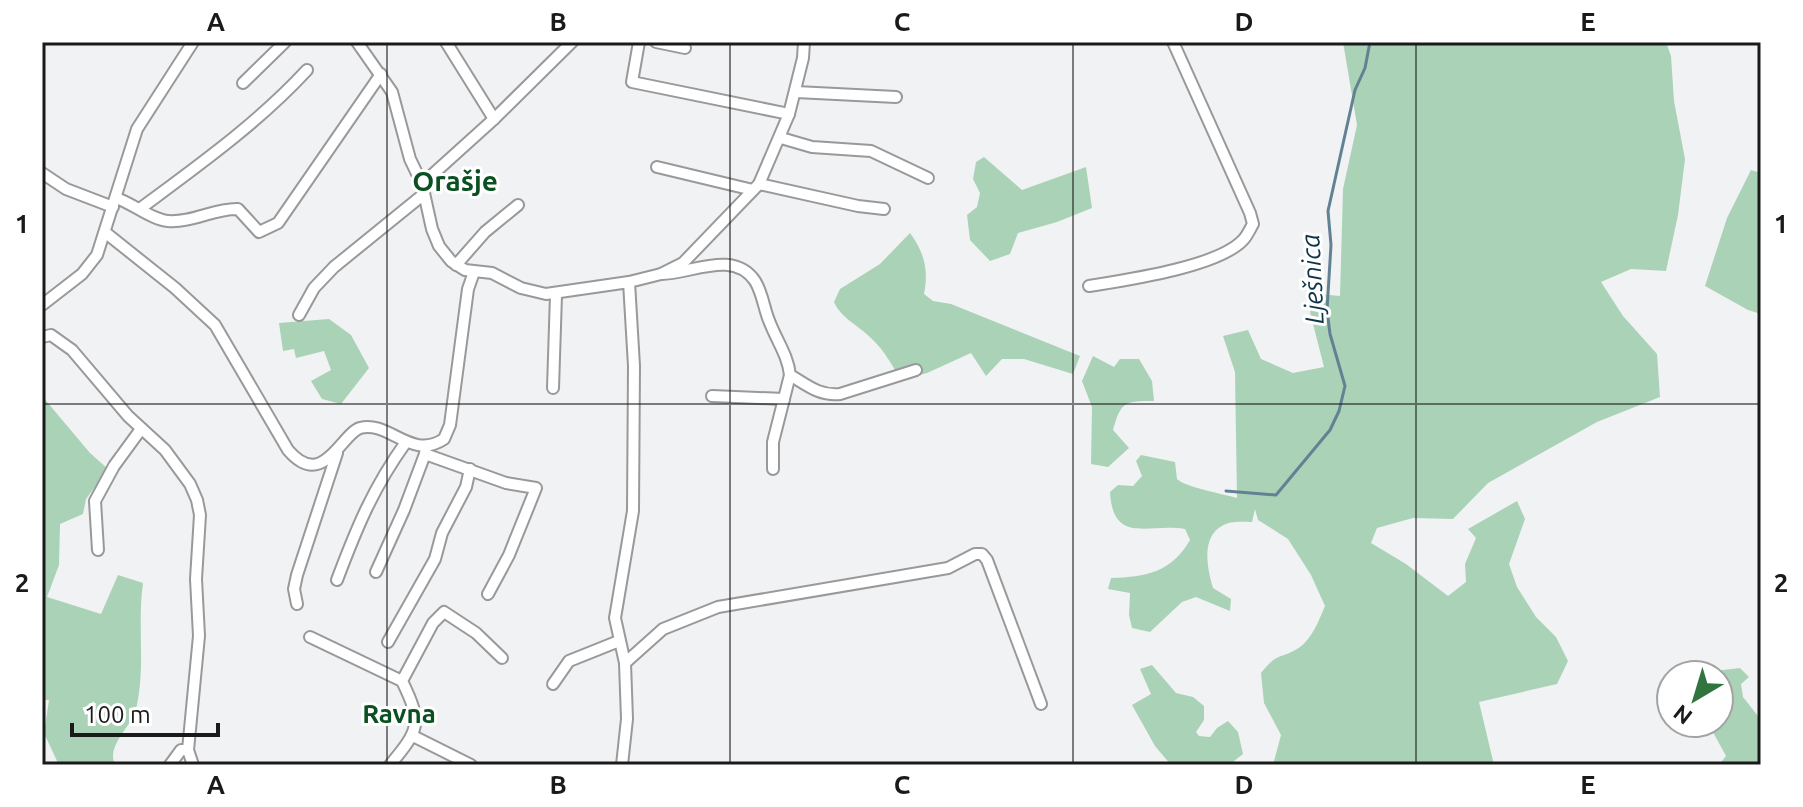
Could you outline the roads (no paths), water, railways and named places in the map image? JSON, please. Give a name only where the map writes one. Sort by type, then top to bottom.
[{"type":"street","points":[[42,305],[90,265],[97,255],[137,129],[193,42]]},
{"type":"street","points":[[243,83],[285,42]]},
{"type":"street","points":[[357,42],[392,92],[439,246],[456,265],[474,272],[492,273],[535,293],[556,295],[661,274],[688,272],[714,264],[730,265],[744,271],[755,282],[789,362],[790,375],[773,442],[773,469]]},
{"type":"street","points":[[446,42],[494,119]]},
{"type":"street","points":[[299,315],[314,288],[334,267],[423,189],[572,42]]},
{"type":"street","points":[[639,42],[632,82],[789,114]]},
{"type":"street","points":[[656,42],[685,48]]},
{"type":"street","points":[[661,274],[683,263],[756,187],[781,138],[789,114],[804,42]]},
{"type":"street","points":[[1089,286],[1154,275],[1216,257],[1244,239],[1253,224],[1173,42]]},
{"type":"street","points":[[141,208],[264,114],[307,70]]},
{"type":"street","points":[[42,173],[66,189],[141,208],[156,218],[170,222],[238,209],[259,232],[278,223],[381,74]]},
{"type":"street","points":[[796,92],[896,97]]},
{"type":"street","points":[[781,138],[812,147],[871,151],[928,178]]},
{"type":"street","points":[[657,167],[884,209]]},
{"type":"street","points":[[456,265],[485,232],[518,205]]},
{"type":"street","points":[[106,233],[175,288],[215,325],[293,456],[312,463],[325,460],[337,452],[354,431],[363,427],[377,429],[506,483],[536,488],[509,555],[488,594]]},
{"type":"street","points":[[376,572],[426,450],[447,435],[468,289],[474,272]]},
{"type":"street","points":[[622,765],[627,719],[625,663],[615,618],[633,511],[634,366],[629,282]]},
{"type":"street","points":[[553,388],[556,295]]},
{"type":"street","points":[[42,337],[51,335],[72,350],[141,429],[165,450],[180,468],[193,492],[200,515],[196,579],[199,636],[188,750],[193,765]]},
{"type":"street","points":[[790,375],[828,395],[916,370]]},
{"type":"street","points":[[712,396],[784,399]]},
{"type":"street","points":[[98,550],[95,501],[114,466],[141,429]]},
{"type":"street","points":[[337,580],[377,483],[406,442]]},
{"type":"street","points":[[297,604],[294,589],[297,575],[337,452]]},
{"type":"street","points":[[388,642],[435,559],[442,533],[466,487],[470,469]]},
{"type":"street","points":[[625,663],[663,629],[718,607],[948,568],[975,554],[982,554],[987,560],[1041,704]]},
{"type":"street","points":[[402,681],[428,630],[444,612],[476,633],[502,658]]},
{"type":"street","points":[[310,637],[402,681],[416,718],[413,736],[390,765]]},
{"type":"street","points":[[553,684],[569,661],[619,641]]},
{"type":"street","points":[[413,736],[471,765]]},
{"type":"street","points":[[170,765],[181,750],[188,750]]},
{"type":"waterway","name":"Lješnica","points":[[1226,491],[1276,495],[1330,430],[1339,411],[1345,386],[1330,334],[1327,310],[1331,245],[1328,211],[1355,90],[1365,68],[1370,42]]},
{"type":"district","name":"Orašje","points":[[455,180]]},
{"type":"district","name":"Ravna","points":[[399,713]]}]
